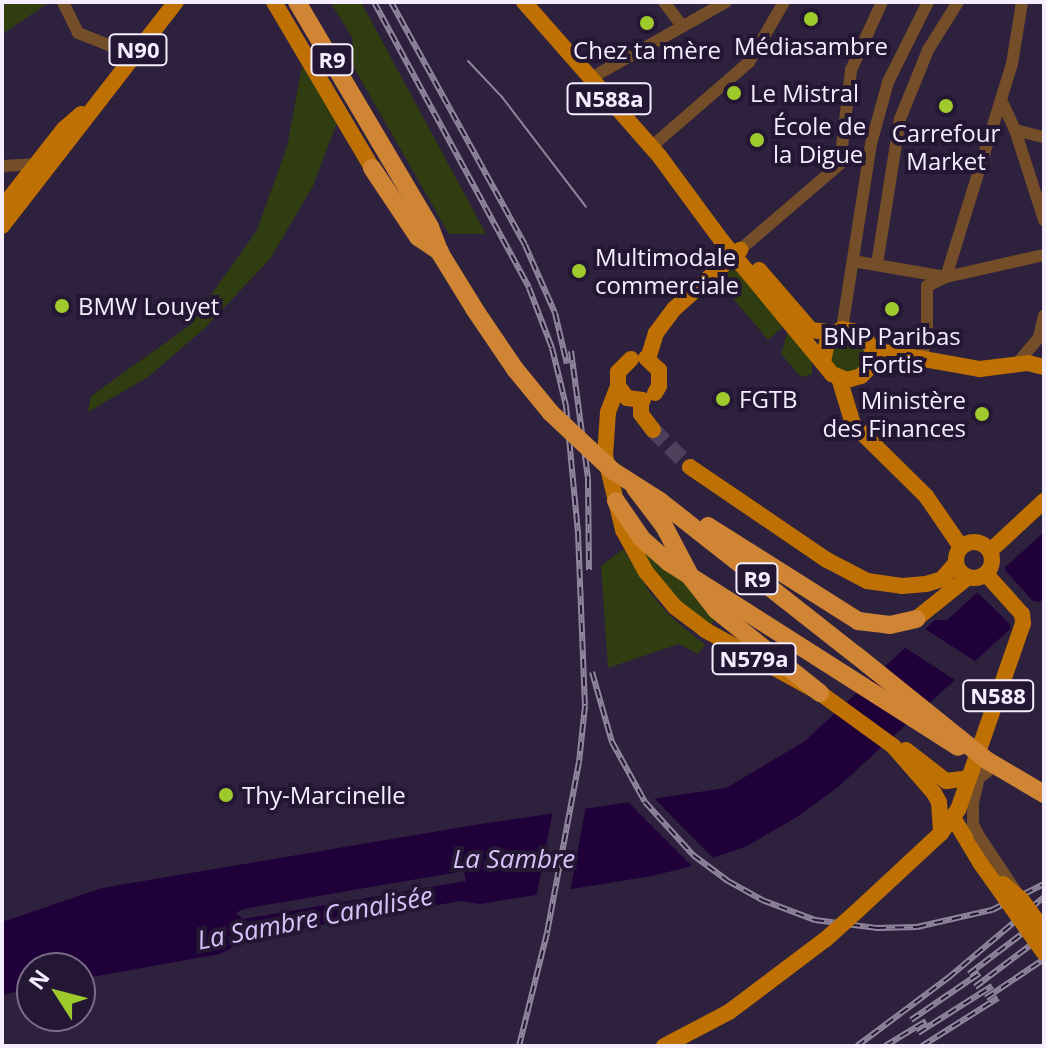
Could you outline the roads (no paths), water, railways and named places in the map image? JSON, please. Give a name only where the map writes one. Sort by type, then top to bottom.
[{"type":"highway","name":"R9","points":[[297,2],[367,118],[424,232],[503,352],[576,438],[635,488],[660,501],[988,766],[1044,794]]},
{"type":"highway","points":[[372,168],[424,232]]},
{"type":"highway","points":[[635,488],[670,535],[692,579],[716,610],[820,693]]},
{"type":"highway","points":[[616,501],[653,550],[909,718],[988,766]]},
{"type":"highway","points":[[660,501],[677,503],[849,617],[890,625],[916,619]]},
{"type":"main road","name":"N90","points":[[2,226],[176,2]]},
{"type":"main road","points":[[274,2],[372,168]]},
{"type":"main road","name":"N588a","points":[[524,2],[651,147],[839,378],[853,424],[926,496],[958,555],[960,572],[968,577]]},
{"type":"main road","name":"N90","points":[[2,208],[64,129],[100,98]]},
{"type":"main road","points":[[646,398],[627,398],[618,386],[618,372],[642,359],[674,309],[738,252]]},
{"type":"main road","name":"N588a","points":[[738,252],[811,330],[862,333],[873,350],[980,369],[1037,363],[1044,367]]},
{"type":"main road","points":[[823,361],[824,345],[838,331]]},
{"type":"main road","points":[[839,378],[854,379],[866,372],[873,350]]},
{"type":"main road","points":[[642,359],[655,364],[661,378],[646,398],[641,414],[653,430]]},
{"type":"main road","name":"N579a","points":[[618,386],[608,412],[605,456],[617,511],[633,552],[662,593],[691,620],[729,645],[820,693],[914,763],[951,783],[969,778]]},
{"type":"main road","points":[[690,467],[745,506],[867,581],[902,586],[926,584],[942,579],[958,555],[977,542],[990,551],[992,562],[987,575],[968,577],[916,619]]},
{"type":"main road","points":[[990,551],[1044,501]]},
{"type":"main road","name":"N588","points":[[954,819],[1023,623],[1022,614],[987,575]]},
{"type":"main road","name":"N579a","points":[[914,763],[939,802],[941,833]]},
{"type":"main road","points":[[664,1046],[729,1012],[826,939],[954,819],[974,842],[981,864],[1044,953]]},
{"type":"main road","points":[[941,833],[974,842]]},
{"type":"main road","points":[[981,864],[1021,899],[1044,931]]},
{"type":"street","points":[[63,2],[78,33],[134,55]]},
{"type":"street","points":[[664,2],[682,26]]},
{"type":"street","points":[[591,78],[726,2]]},
{"type":"street","points":[[651,147],[749,62],[784,2]]},
{"type":"street","points":[[738,252],[840,164],[851,70],[882,2]]},
{"type":"street","points":[[838,331],[853,261],[866,166],[896,65],[928,2]]},
{"type":"street","points":[[877,264],[892,149],[918,73],[958,2]]},
{"type":"street","points":[[946,277],[1002,102],[1015,54],[1022,2]]},
{"type":"street","points":[[896,65],[918,73]]},
{"type":"street","points":[[1002,102],[1015,130],[1044,220]]},
{"type":"street","points":[[1015,130],[1044,137]]},
{"type":"street","points":[[2,166],[37,164]]},
{"type":"street","points":[[840,164],[866,166]]},
{"type":"street","points":[[922,358],[927,333],[927,286],[946,277],[1044,255]]},
{"type":"street","points":[[853,261],[946,277]]},
{"type":"street","points":[[1015,366],[1041,340],[1044,316]]},
{"type":"street","points":[[988,766],[979,778],[973,803],[974,842],[1021,899]]},
{"type":"water","name":"La Sambre","points":[[1044,532],[1044,598],[838,787],[797,817],[747,846],[685,868],[651,876],[480,904],[461,901],[251,937],[220,954],[96,976],[96,952],[16,952],[16,992],[2,995],[2,922],[102,888],[481,824],[726,788],[805,741],[935,620],[947,620]],"holes":[[[464,871],[466,881],[243,919],[236,913],[243,909]]]},
{"type":"tunnel","points":[[653,430],[690,467]]},
{"type":"tram line","points":[[468,61],[502,97],[586,207]]},
{"type":"railway","points":[[374,2],[529,288],[552,348],[566,406],[578,533],[585,706],[579,762],[547,933],[519,1046]]},
{"type":"railway","points":[[391,2],[525,245],[555,313],[567,364]]},
{"type":"railway","points":[[571,351],[588,479],[589,570]]},
{"type":"railway","points":[[592,672],[612,742],[645,802],[693,855],[728,881],[762,900],[815,920],[877,928],[917,927],[992,910],[1044,884]]},
{"type":"railway","points":[[857,1046],[948,978],[1044,897]]},
{"type":"railway","points":[[969,974],[1044,917]]},
{"type":"railway","points":[[975,987],[1044,935]]},
{"type":"railway","points":[[986,998],[1044,959]]},
{"type":"railway","points":[[911,1020],[980,973]]},
{"type":"railway","points":[[918,1033],[992,986]]},
{"type":"railway","points":[[922,1046],[998,998]]},
{"type":"railway","points":[[885,1046],[926,1021]]},
{"type":"place","name":"Médiasambre","points":[[811,19]]},
{"type":"place","name":"Chez ta mère","points":[[647,23]]},
{"type":"place","name":"Le Mistral","points":[[734,93]]},
{"type":"place","name":"Carrefour Market","points":[[946,106]]},
{"type":"place","name":"École de la Digue","points":[[757,140]]},
{"type":"place","name":"Multimodale commerciale","points":[[579,271]]},
{"type":"place","name":"BMW Louyet","points":[[62,306]]},
{"type":"place","name":"BNP Paribas Fortis","points":[[892,309]]},
{"type":"place","name":"FGTB","points":[[723,399]]},
{"type":"place","name":"Ministère des Finances","points":[[982,414]]},
{"type":"place","name":"Thy-Marcinelle","points":[[226,795]]},
{"type":"water label","name":"La Sambre Canalisée","points":[[315,918]]}]
